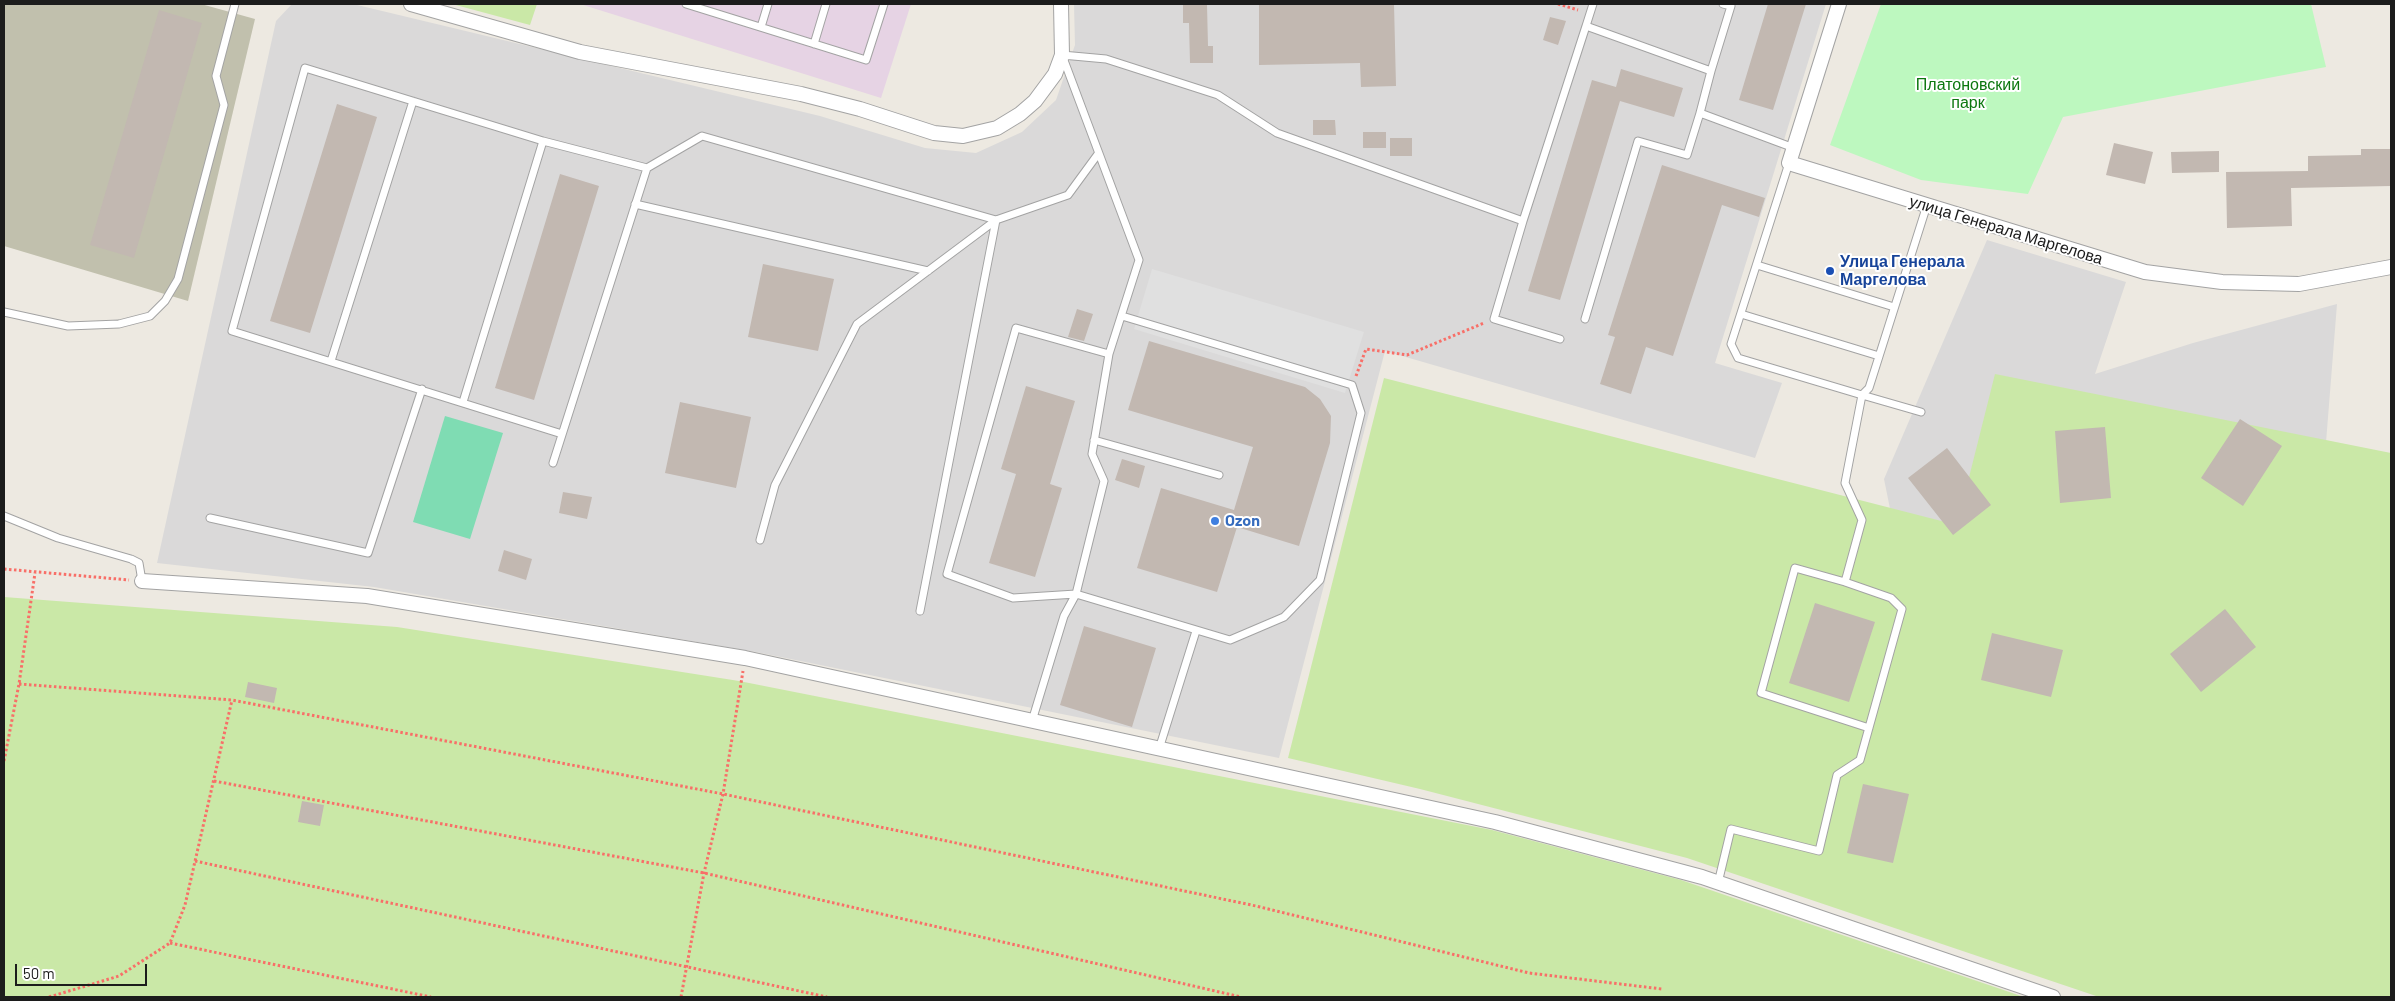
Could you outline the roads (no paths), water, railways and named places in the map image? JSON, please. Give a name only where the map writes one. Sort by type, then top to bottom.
[{"type":"street","points":[[411,4],[580,52],[801,94],[860,109],[934,133],[963,136],[997,128],[1020,114],[1035,101],[1055,74],[1062,55],[1061,4]]},
{"type":"street","points":[[1789,163],[1839,4]]},
{"type":"street","name":"улица Генерала Маргелова","points":[[1789,163],[2145,272],[2203,280],[2299,284],[2391,267]]},
{"type":"street","points":[[142,581],[367,596],[745,658],[1495,822],[1718,883],[2052,997]]},
{"type":"lane","points":[[4,312],[68,326],[120,324],[150,316],[165,301],[178,279],[224,105],[216,76],[235,4]]},
{"type":"lane","points":[[686,4],[711,7],[761,27],[866,60],[884,4]]},
{"type":"lane","points":[[761,27],[768,4]]},
{"type":"lane","points":[[814,44],[826,4]]},
{"type":"lane","points":[[1560,339],[1494,319],[1523,221],[1593,4]]},
{"type":"lane","points":[[1585,319],[1638,141],[1687,155],[1731,6],[1723,4]]},
{"type":"lane","points":[[1586,26],[1711,71]]},
{"type":"lane","points":[[1032,721],[1064,616],[1076,594],[1104,481],[1092,454],[1094,440],[1109,354],[1139,260],[1062,55],[1106,59],[1218,95],[1277,133],[1523,221]]},
{"type":"lane","points":[[562,434],[232,331],[305,68],[543,140],[646,168]]},
{"type":"lane","points":[[331,361],[413,101]]},
{"type":"lane","points":[[1700,113],[1794,148]]},
{"type":"lane","points":[[553,463],[646,168],[702,136],[996,220]]},
{"type":"lane","points":[[463,402],[543,140]]},
{"type":"lane","points":[[760,540],[775,485],[857,324],[996,220],[1068,195],[1098,154]]},
{"type":"lane","points":[[1789,163],[1731,344],[1738,358],[1921,412]]},
{"type":"lane","points":[[635,204],[928,270]]},
{"type":"lane","points":[[1845,582],[1862,520],[1845,483],[1862,395],[1869,388],[1926,205]]},
{"type":"lane","points":[[920,611],[996,220]]},
{"type":"lane","points":[[1757,265],[1894,306]]},
{"type":"lane","points":[[1741,314],[1879,356]]},
{"type":"lane","points":[[1109,354],[1016,328],[947,574],[1013,598],[1076,594],[1230,640],[1284,617],[1320,580],[1361,413],[1352,385],[1122,316]]},
{"type":"lane","points":[[210,518],[368,553],[422,389]]},
{"type":"lane","points":[[1094,440],[1219,475]]},
{"type":"lane","points":[[4,516],[58,538],[131,559],[139,563],[142,581]]},
{"type":"lane","points":[[1718,883],[1731,829],[1819,851],[1836,775],[1860,760],[1869,728],[1902,609],[1891,598],[1845,582],[1795,568],[1761,693],[1869,728]]},
{"type":"lane","points":[[1159,749],[1196,630]]},
{"type":"place","name":"Улица Генерала Маргелова","points":[[1830,271]]},
{"type":"place","name":"Ozon","points":[[1215,521]]},
{"type":"park label","name":"Платоновский парк","points":[[1968,94]]}]
